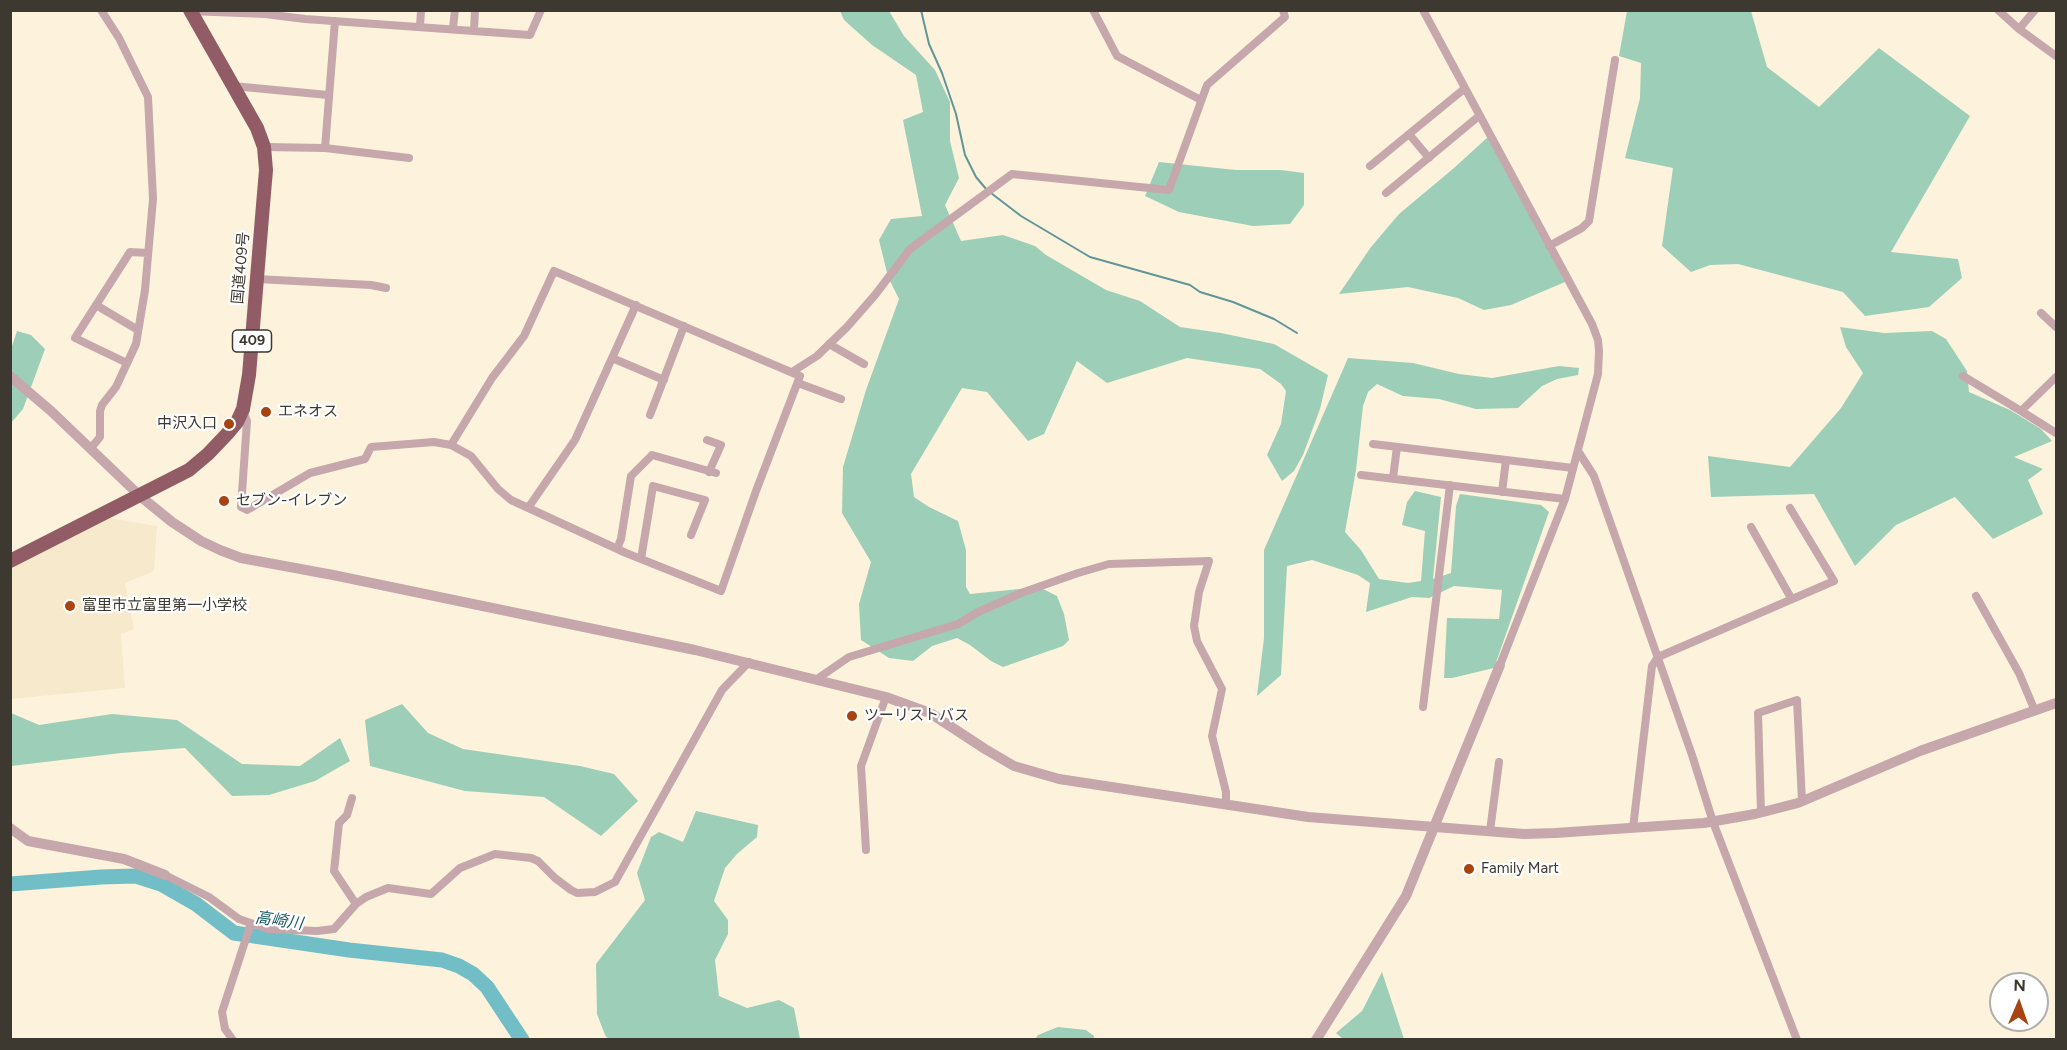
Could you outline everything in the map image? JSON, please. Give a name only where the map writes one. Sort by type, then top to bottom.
[{"type":"highway","name":"国道409号","points":[[10,561],[189,470],[227,434],[237,422],[243,409],[249,375],[266,170],[264,147],[257,128],[190,11]]},
{"type":"street","points":[[91,448],[100,437],[102,405],[116,387],[136,344],[145,290],[153,199],[148,97],[119,38],[101,10]]},
{"type":"street","points":[[420,26],[422,10]]},
{"type":"street","points":[[453,28],[454,10]]},
{"type":"street","points":[[474,30],[475,10]]},
{"type":"street","points":[[190,11],[305,15],[335,21],[530,35],[541,10]]},
{"type":"street","points":[[1092,10],[1117,56],[1201,100]]},
{"type":"street","points":[[792,372],[817,356],[830,344],[875,295],[910,249],[1012,174],[1169,190],[1207,85],[1286,17],[1283,10]]},
{"type":"street","points":[[1316,1040],[1406,896],[1565,499],[1598,374],[1599,351],[1592,324],[1423,10]]},
{"type":"street","points":[[1998,10],[2019,29],[2056,56]]},
{"type":"street","points":[[2019,29],[2035,10]]},
{"type":"street","points":[[324,148],[335,21]]},
{"type":"street","points":[[1549,246],[1582,228],[1589,221],[1615,60]]},
{"type":"street","points":[[233,86],[328,95]]},
{"type":"street","points":[[1370,166],[1464,89]]},
{"type":"street","points":[[1386,193],[1479,116]]},
{"type":"street","points":[[1409,134],[1429,158]]},
{"type":"street","points":[[264,147],[324,148],[409,158]]},
{"type":"street","points":[[127,363],[75,338],[130,252],[148,253]]},
{"type":"street","points":[[243,409],[247,421],[241,507],[247,510],[310,473],[365,459],[371,447],[434,442],[451,445],[471,456],[498,489],[511,500],[616,549],[721,591],[800,376],[554,271],[524,336],[492,378],[451,445]]},
{"type":"street","points":[[257,279],[371,285],[386,288]]},
{"type":"street","points":[[96,305],[138,330]]},
{"type":"street","points":[[528,508],[575,440],[636,305]]},
{"type":"street","points":[[2042,313],[2056,327]]},
{"type":"street","points":[[650,415],[684,326]]},
{"type":"street","points":[[830,344],[864,364]]},
{"type":"street","points":[[612,358],[664,380]]},
{"type":"street","points":[[10,376],[91,448],[140,496],[172,522],[201,541],[241,558],[749,662],[886,696],[930,713],[1014,766],[1059,779],[1308,817],[1490,831],[1555,833],[1713,822],[1761,813],[1802,801],[1920,751],[2056,703]]},
{"type":"street","points":[[1963,376],[2056,433]]},
{"type":"street","points":[[2021,411],[2056,377]]},
{"type":"street","points":[[798,383],[842,399]]},
{"type":"street","points":[[616,549],[621,539],[631,476],[652,455],[713,472],[721,445],[706,440]]},
{"type":"street","points":[[1373,444],[1573,468]]},
{"type":"street","points":[[1394,478],[1398,447]]},
{"type":"street","points":[[1578,451],[1594,476],[1692,755],[1713,822],[1797,1040]]},
{"type":"street","points":[[1502,492],[1506,460]]},
{"type":"street","points":[[1361,475],[1565,499]]},
{"type":"street","points":[[1424,707],[1450,485]]},
{"type":"street","points":[[641,559],[653,486],[705,500],[691,535]]},
{"type":"street","points":[[1633,828],[1652,666],[1658,657],[1834,581],[1790,508]]},
{"type":"street","points":[[1751,527],[1791,598]]},
{"type":"street","points":[[817,679],[849,657],[958,624],[976,613],[1021,593],[1078,573],[1108,564],[1209,561],[1199,592],[1194,626],[1197,641],[1222,689],[1212,736],[1226,792],[1226,804]]},
{"type":"street","points":[[1976,596],[2019,673],[2035,711]]},
{"type":"street","points":[[10,828],[28,841],[124,859],[165,875],[209,897],[239,919],[268,929],[317,931],[334,929],[356,904],[366,897],[388,888],[432,894],[460,868],[495,854],[531,858],[538,861],[555,878],[577,892],[595,892],[615,882],[722,690],[749,662]]},
{"type":"street","points":[[866,850],[861,766],[886,696]]},
{"type":"street","points":[[1761,813],[1758,713],[1797,700],[1802,801]]},
{"type":"street","points":[[1490,831],[1499,762]]},
{"type":"street","points":[[352,798],[347,815],[339,823],[334,871],[356,904]]},
{"type":"street","points":[[232,1040],[225,1029],[222,1012],[251,923]]},
{"type":"shaded area","name":"富里市立富里第一小学校","points":[[110,518],[157,526],[154,571],[125,583],[134,629],[121,634],[125,688],[11,699],[11,568]]},
{"type":"green space","points":[[840,11],[889,11],[904,36],[935,70],[950,102],[950,141],[959,178],[945,205],[961,241],[1003,235],[1035,246],[1046,255],[1106,290],[1140,301],[1180,327],[1274,344],[1328,375],[1320,409],[1303,455],[1294,471],[1282,481],[1267,455],[1281,424],[1286,391],[1281,384],[1260,369],[1187,358],[1107,383],[1077,361],[1044,434],[1028,441],[987,392],[962,388],[911,474],[914,497],[958,521],[966,550],[966,587],[970,594],[1039,587],[1057,596],[1064,614],[1069,640],[1063,646],[1003,667],[957,638],[932,646],[913,661],[889,658],[861,640],[859,604],[871,562],[842,513],[843,467],[866,390],[899,299],[888,277],[879,240],[891,219],[922,216],[903,120],[923,112],[916,75],[872,45],[844,20]]},
{"type":"green space","points":[[1627,11],[1751,11],[1767,67],[1819,107],[1879,48],[1970,116],[1891,252],[1958,259],[1962,278],[1929,307],[1865,316],[1843,292],[1738,264],[1710,265],[1691,272],[1662,246],[1673,168],[1625,158],[1640,98],[1641,63],[1619,56]]},
{"type":"green space","points":[[1489,136],[1565,282],[1511,305],[1484,310],[1458,298],[1408,287],[1339,294],[1371,247],[1399,214]]},
{"type":"green space","points":[[1159,162],[1236,170],[1281,170],[1304,173],[1304,205],[1290,224],[1253,226],[1179,212],[1145,196]]},
{"type":"green space","points":[[1840,327],[1884,333],[1932,331],[1946,339],[1967,371],[1969,392],[2010,410],[2041,429],[2052,441],[2014,457],[2043,469],[2028,480],[2043,514],[1993,539],[1955,497],[1896,525],[1855,566],[1814,494],[1711,497],[1708,456],[1790,467],[1841,408],[1863,373],[1846,347]]},
{"type":"green space","points":[[17,331],[31,335],[45,349],[23,409],[11,423],[11,349]]},
{"type":"green space","points":[[1348,358],[1413,363],[1459,374],[1492,378],[1559,366],[1579,368],[1578,375],[1557,379],[1542,386],[1518,408],[1476,409],[1439,399],[1403,396],[1377,384],[1368,392],[1363,406],[1356,470],[1345,532],[1361,550],[1379,579],[1408,583],[1421,581],[1425,531],[1402,525],[1407,502],[1415,491],[1441,497],[1433,579],[1451,573],[1456,506],[1460,494],[1541,505],[1549,512],[1494,668],[1444,678],[1447,618],[1499,619],[1502,590],[1454,586],[1429,598],[1412,597],[1366,612],[1370,583],[1358,575],[1312,560],[1287,566],[1281,675],[1257,696],[1264,638],[1264,550]]},
{"type":"green space","points":[[402,704],[428,733],[463,749],[580,766],[614,774],[638,801],[601,836],[544,797],[465,791],[370,766],[365,720]]},
{"type":"green space","points":[[11,713],[39,725],[112,714],[177,720],[242,764],[300,766],[340,738],[350,761],[315,781],[269,795],[232,796],[185,748],[11,766]]},
{"type":"green space","points":[[696,811],[758,825],[757,837],[725,868],[714,901],[728,920],[728,934],[715,960],[719,996],[747,1008],[779,1000],[794,1008],[800,1039],[609,1040],[605,1035],[597,1014],[596,964],[645,900],[637,873],[651,837],[659,832],[683,842]]},
{"type":"green space","points":[[1382,972],[1404,1039],[1343,1039],[1336,1033],[1362,1011]]},
{"type":"green space","points":[[1058,1027],[1086,1030],[1094,1036],[1094,1039],[1035,1039],[1038,1035]]},
{"type":"waterway","points":[[921,10],[929,44],[956,114],[965,155],[976,177],[987,190],[1021,216],[1090,257],[1190,285],[1200,292],[1233,302],[1274,319],[1297,333]]},
{"type":"waterway","name":"高崎川","points":[[10,884],[136,876],[161,884],[196,904],[234,933],[349,950],[442,960],[473,974],[487,987],[522,1040]]},
{"type":"place","name":"エネオス","points":[[266,412]]},
{"type":"place","name":"中沢入口","points":[[229,424]]},
{"type":"place","name":"セブン-イレブン","points":[[224,501]]},
{"type":"place","name":"富里市立富里第一小学校","points":[[70,606]]},
{"type":"place","name":"ツーリストバス","points":[[852,716]]},
{"type":"place","name":"Family Mart","points":[[1469,869]]}]
